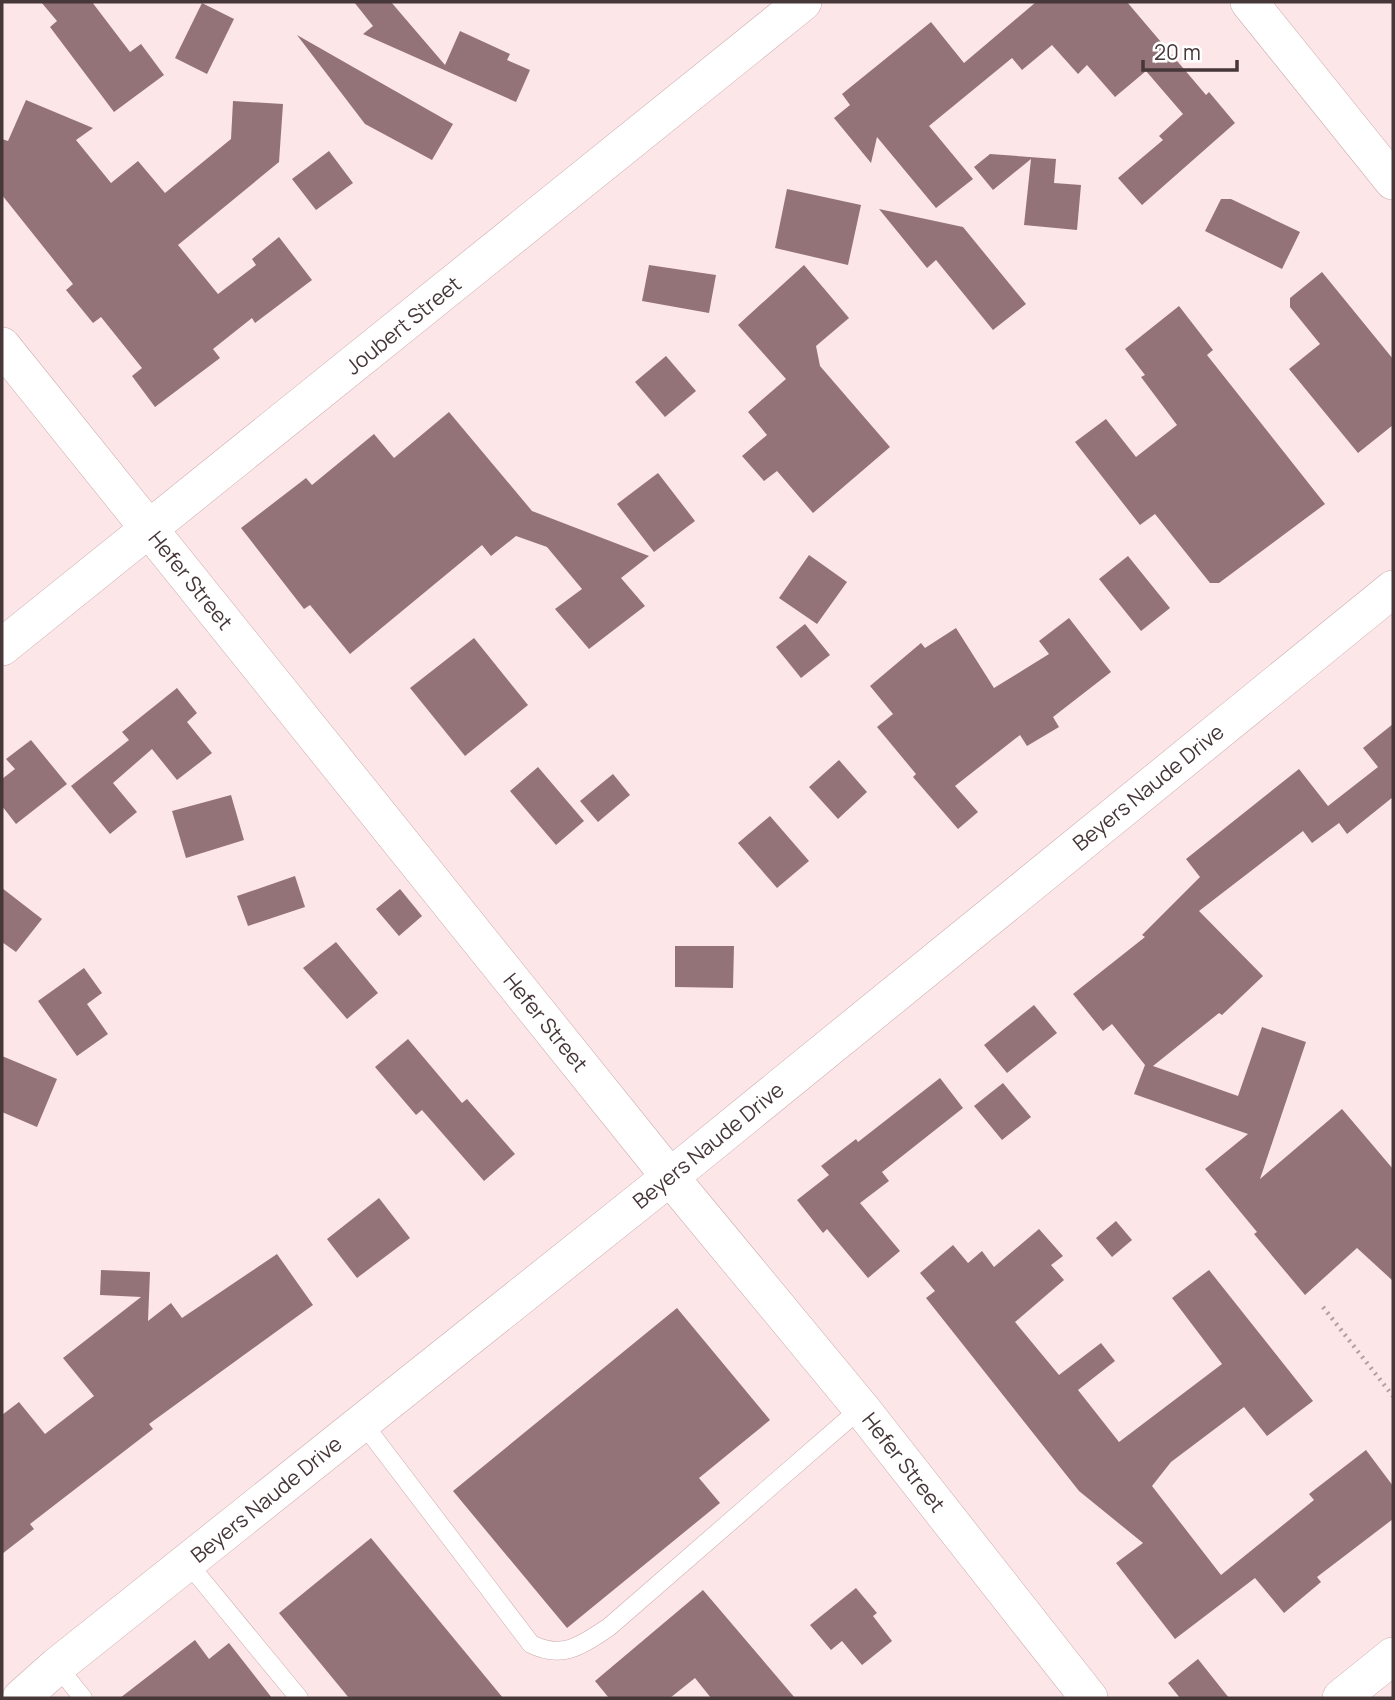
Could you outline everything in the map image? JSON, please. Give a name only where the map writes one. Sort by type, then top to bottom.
[{"type":"street","name":"Joubert Street","points":[[2,647],[803,2]]},
{"type":"street","points":[[1249,2],[1393,181]]},
{"type":"street","name":"Hefer Street","points":[[2,346],[670,1177],[861,1408],[1089,1698]]},
{"type":"street","name":"Beyers Naude Drive","points":[[21,1698],[57,1666],[670,1177],[1393,589]]},
{"type":"street","points":[[1341,1698],[1393,1656]]},
{"type":"lane","points":[[362,1422],[531,1644],[559,1653],[578,1648],[609,1627],[861,1408]]},
{"type":"lane","points":[[187,1562],[299,1698]]},
{"type":"lane","points":[[57,1666],[83,1698]]},
{"type":"path","points":[[1323,1307],[1393,1396]]},
{"type":"building","points":[[41,2],[92,2],[130,52],[141,44],[164,75],[114,112],[50,27],[57,21]]},
{"type":"building","points":[[354,2],[391,2],[445,65],[460,31],[510,54],[507,60],[530,70],[516,102],[363,34],[373,26]]},
{"type":"building","points":[[1036,2],[1127,2],[1206,95],[1209,92],[1235,123],[1142,205],[1118,178],[1163,140],[1159,136],[1183,114],[1146,71],[1115,97],[1087,65],[1078,74],[1052,45],[1022,70],[1012,58],[929,126],[973,179],[936,208],[877,137],[871,163],[834,118],[850,105],[842,94],[931,22],[964,63]]},
{"type":"building","points":[[202,3],[234,19],[207,74],[175,58]]},
{"type":"building","points":[[297,35],[453,124],[432,160],[365,124]]},
{"type":"building","points":[[26,100],[93,128],[76,140],[111,183],[138,161],[165,193],[231,139],[233,101],[283,104],[279,162],[178,245],[218,294],[256,265],[252,259],[279,237],[312,280],[255,323],[252,318],[213,349],[220,358],[155,407],[132,376],[142,368],[101,317],[93,323],[66,290],[73,284],[2,195],[2,139],[8,141]]},
{"type":"building","points":[[329,151],[353,183],[316,210],[292,179]]},
{"type":"building","points":[[990,154],[1056,159],[1054,183],[1081,185],[1077,230],[1024,225],[1031,159],[993,190],[974,167]]},
{"type":"building","points":[[787,189],[861,205],[848,265],[775,248]]},
{"type":"building","points":[[1221,199],[1231,199],[1300,232],[1282,269],[1205,231]]},
{"type":"building","points":[[879,209],[963,227],[1026,304],[993,330],[936,260],[927,268]]},
{"type":"building","points":[[649,265],[716,275],[709,313],[642,301]]},
{"type":"building","points":[[804,265],[849,318],[816,346],[820,366],[890,447],[813,513],[777,471],[764,481],[742,456],[767,435],[748,412],[786,379],[738,325]]},
{"type":"building","points":[[1322,272],[1393,359],[1393,425],[1358,453],[1289,369],[1320,344],[1290,307],[1290,298]]},
{"type":"building","points":[[1179,306],[1213,350],[1207,355],[1325,504],[1219,583],[1210,583],[1155,514],[1140,525],[1075,442],[1106,419],[1136,457],[1177,425],[1141,377],[1145,375],[1125,349]]},
{"type":"building","points":[[666,356],[696,391],[665,417],[635,382]]},
{"type":"building","points":[[449,412],[532,511],[649,556],[621,578],[645,606],[589,649],[555,609],[582,589],[547,547],[516,536],[491,556],[482,545],[350,654],[310,605],[304,609],[241,528],[306,478],[312,485],[374,434],[394,458]]},
{"type":"building","points":[[658,473],[695,521],[654,552],[617,504]]},
{"type":"building","points":[[809,555],[847,582],[817,624],[779,598]]},
{"type":"building","points":[[1128,556],[1170,608],[1141,631],[1099,579]]},
{"type":"building","points":[[1069,618],[1111,672],[1053,717],[1059,727],[1027,746],[1020,735],[955,786],[978,812],[958,829],[913,777],[916,774],[877,727],[893,714],[870,686],[921,643],[925,648],[956,628],[994,688],[1049,654],[1039,641]]},
{"type":"building","points":[[805,624],[830,655],[801,678],[776,647]]},
{"type":"building","points":[[474,638],[528,705],[465,756],[410,688]]},
{"type":"building","points":[[177,688],[197,713],[187,722],[212,753],[177,780],[152,749],[113,783],[137,812],[110,834],[71,786],[129,740],[122,732]]},
{"type":"building","points":[[1393,724],[1393,797],[1347,834],[1339,823],[1312,843],[1303,831],[1199,911],[1263,976],[1222,1015],[1219,1013],[1153,1066],[1238,1096],[1262,1027],[1306,1042],[1260,1179],[1342,1109],[1393,1169],[1393,1281],[1357,1248],[1305,1295],[1205,1169],[1248,1134],[1134,1094],[1145,1065],[1112,1024],[1103,1031],[1073,994],[1145,937],[1142,935],[1200,877],[1186,859],[1299,769],[1328,806],[1378,767],[1363,748]]},
{"type":"building","points":[[31,740],[67,784],[16,824],[2,806],[2,779],[15,769],[6,759]]},
{"type":"building","points":[[839,760],[867,792],[838,819],[809,787]]},
{"type":"building","points":[[538,767],[584,821],[556,845],[510,791]]},
{"type":"building","points":[[613,774],[630,795],[598,822],[580,801]]},
{"type":"building","points":[[231,795],[244,840],[186,858],[172,811]]},
{"type":"building","points":[[770,816],[809,861],[777,888],[738,843]]},
{"type":"building","points":[[295,876],[305,907],[248,926],[237,896]]},
{"type":"building","points":[[2,888],[42,919],[16,952],[2,942]]},
{"type":"building","points":[[400,889],[422,916],[399,936],[376,909]]},
{"type":"building","points":[[336,942],[378,993],[347,1019],[303,968]]},
{"type":"building","points":[[675,946],[734,946],[733,988],[675,987]]},
{"type":"building","points":[[84,968],[102,993],[87,1004],[108,1034],[77,1056],[38,1001]]},
{"type":"building","points":[[1034,1005],[1057,1033],[1007,1073],[984,1045]]},
{"type":"building","points":[[408,1039],[462,1103],[467,1099],[515,1154],[484,1181],[422,1110],[416,1115],[375,1067]]},
{"type":"building","points":[[2,1056],[57,1079],[37,1127],[2,1112]]},
{"type":"building","points":[[940,1078],[963,1108],[882,1172],[889,1181],[860,1203],[900,1251],[868,1278],[827,1229],[823,1233],[797,1200],[829,1175],[821,1166],[856,1139],[858,1142]]},
{"type":"building","points":[[1003,1083],[1031,1117],[1002,1140],[974,1106]]},
{"type":"building","points":[[379,1198],[410,1238],[357,1278],[327,1239]]},
{"type":"building","points":[[1116,1221],[1132,1240],[1112,1257],[1096,1238]]},
{"type":"building","points":[[1039,1229],[1063,1256],[1051,1265],[1064,1280],[1015,1322],[1059,1375],[1101,1343],[1115,1361],[1078,1390],[1119,1442],[1222,1364],[1172,1298],[1209,1270],[1313,1401],[1267,1436],[1244,1407],[1171,1462],[1152,1486],[1221,1575],[1314,1500],[1309,1494],[1366,1450],[1393,1486],[1393,1519],[1317,1577],[1321,1582],[1284,1613],[1255,1578],[1175,1639],[1116,1563],[1143,1543],[1079,1491],[926,1298],[935,1291],[920,1273],[953,1245],[968,1263],[982,1251],[994,1267]]},
{"type":"building","points":[[277,1254],[313,1305],[149,1424],[153,1429],[30,1524],[34,1529],[2,1554],[2,1415],[19,1402],[45,1434],[94,1396],[63,1358],[141,1297],[100,1295],[101,1270],[150,1272],[148,1321],[171,1303],[182,1318]]},
{"type":"building","points":[[677,1308],[770,1420],[699,1478],[720,1503],[567,1628],[453,1491]]},
{"type":"building","points":[[371,1538],[503,1698],[349,1698],[279,1613]]},
{"type":"building","points":[[856,1588],[877,1613],[873,1616],[892,1641],[862,1665],[842,1641],[831,1650],[810,1625]]},
{"type":"building","points":[[703,1590],[795,1698],[711,1698],[695,1678],[670,1698],[609,1698],[595,1681]]},
{"type":"building","points":[[195,1640],[209,1659],[229,1643],[272,1698],[120,1698]]},
{"type":"building","points":[[1198,1659],[1229,1698],[1180,1698],[1168,1683]]}]
